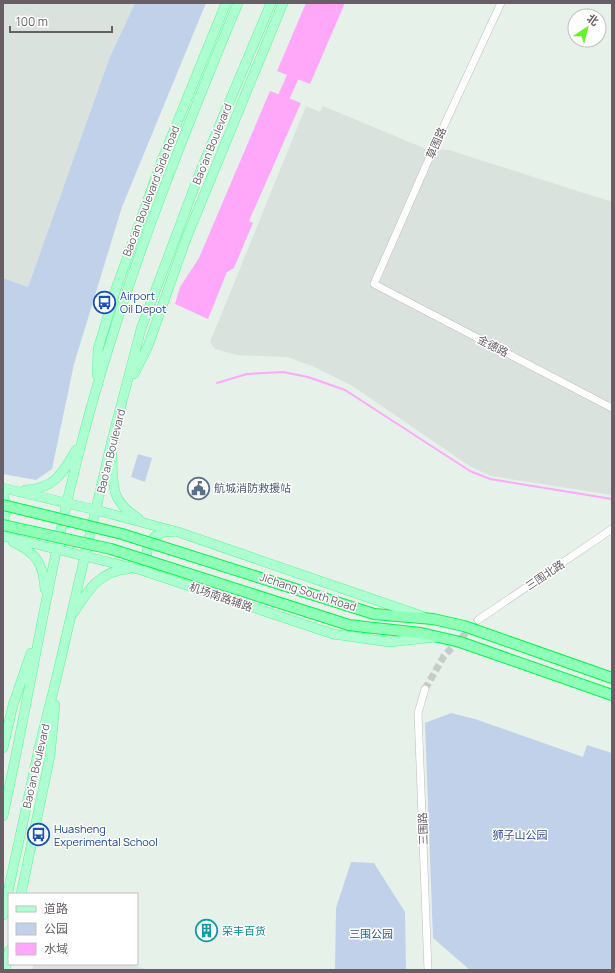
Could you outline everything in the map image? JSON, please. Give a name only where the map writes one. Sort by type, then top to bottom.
[{"type":"highway","name":"Jichang South Road","points":[[3,505],[122,534],[374,614],[433,620],[470,629],[612,678]]},
{"type":"highway","name":"Jichang South Road","points":[[3,525],[111,549],[348,625],[440,637],[473,646],[612,695]]},
{"type":"main road","points":[[223,38],[227,3]]},
{"type":"main road","name":"Bao'an Boulevard Side Road","points":[[97,385],[98,349],[116,289],[162,160],[227,3]]},
{"type":"main road","name":"Bao'an Boulevard","points":[[3,816],[22,732],[40,627],[56,548],[83,435],[97,385],[144,240],[238,3]]},
{"type":"main road","name":"Bao'an Boulevard","points":[[3,915],[39,748],[112,440],[127,388],[141,329],[164,264],[202,167],[271,3]]},
{"type":"main road","points":[[127,388],[148,346],[186,239],[283,3]]},
{"type":"main road","points":[[14,490],[41,488],[56,480],[68,465],[83,435]]},
{"type":"main road","points":[[112,440],[113,485],[118,500],[131,514],[158,526]]},
{"type":"main road","points":[[3,488],[67,502],[178,532],[433,620]]},
{"type":"main road","points":[[3,495],[7,508],[3,520]]},
{"type":"main road","points":[[162,577],[156,574],[149,565],[147,559],[148,548],[158,534],[170,531],[178,532]]},
{"type":"main road","points":[[3,537],[29,551],[39,562],[42,570],[46,598]]},
{"type":"main road","name":"机场南路辅路","points":[[3,537],[56,548],[141,570],[333,634],[389,642],[440,637]]},
{"type":"main road","points":[[71,616],[92,585],[105,575],[120,570],[141,570]]},
{"type":"main road","points":[[3,748],[13,705],[40,627]]},
{"type":"main road","points":[[22,893],[50,756],[56,680]]},
{"type":"main road","points":[[5,970],[8,956]]},
{"type":"street","name":"草围路","points":[[374,284],[435,145],[501,3]]},
{"type":"street","name":"金德路","points":[[374,284],[612,408]]},
{"type":"street","name":"三围北路","points":[[478,620],[612,529]]},
{"type":"street","name":"三围路","points":[[425,689],[418,713],[428,970]]},
{"type":"shaded area","points":[[3,3],[135,3],[109,59],[28,287],[3,278]]},
{"type":"shaded area","points":[[306,106],[320,112],[323,106],[426,149],[449,150],[612,202],[612,495],[491,476],[471,467],[351,385],[312,366],[287,357],[237,355],[215,349],[210,342]]},
{"type":"shaded area","points":[[34,965],[132,965],[148,970],[32,970]]},
{"type":"green space","points":[[135,3],[206,3],[122,207],[74,364],[52,469],[36,480],[3,474],[3,278],[28,287],[109,59]]},
{"type":"green space","points":[[138,454],[152,458],[145,482],[131,477]]},
{"type":"green space","name":"狮子山公园","points":[[451,713],[475,719],[583,757],[587,745],[612,753],[612,970],[470,970],[433,938],[425,723]]},
{"type":"green space","name":"三围公园","points":[[351,862],[374,863],[405,912],[406,970],[335,970],[336,908]]},
{"type":"water","points":[[306,3],[345,3],[310,84],[277,71]]},
{"type":"water","points":[[270,91],[301,103],[249,221],[253,223],[234,268],[227,272],[208,319],[175,304],[180,287],[199,258]]},
{"type":"waterway","points":[[278,110],[299,63]]},
{"type":"waterway","points":[[217,383],[247,374],[283,372],[308,377],[345,390],[470,471],[490,479],[612,499]]},
{"type":"tunnel","points":[[425,689],[444,656],[478,620]]},
{"type":"place","name":"Airport Oil Depot","points":[[104,302]]},
{"type":"place","name":"航城消防救援站","points":[[198,488]]},
{"type":"place","name":"Huasheng Experimental School","points":[[39,835]]},
{"type":"place","name":"荣丰百货","points":[[207,931]]}]
